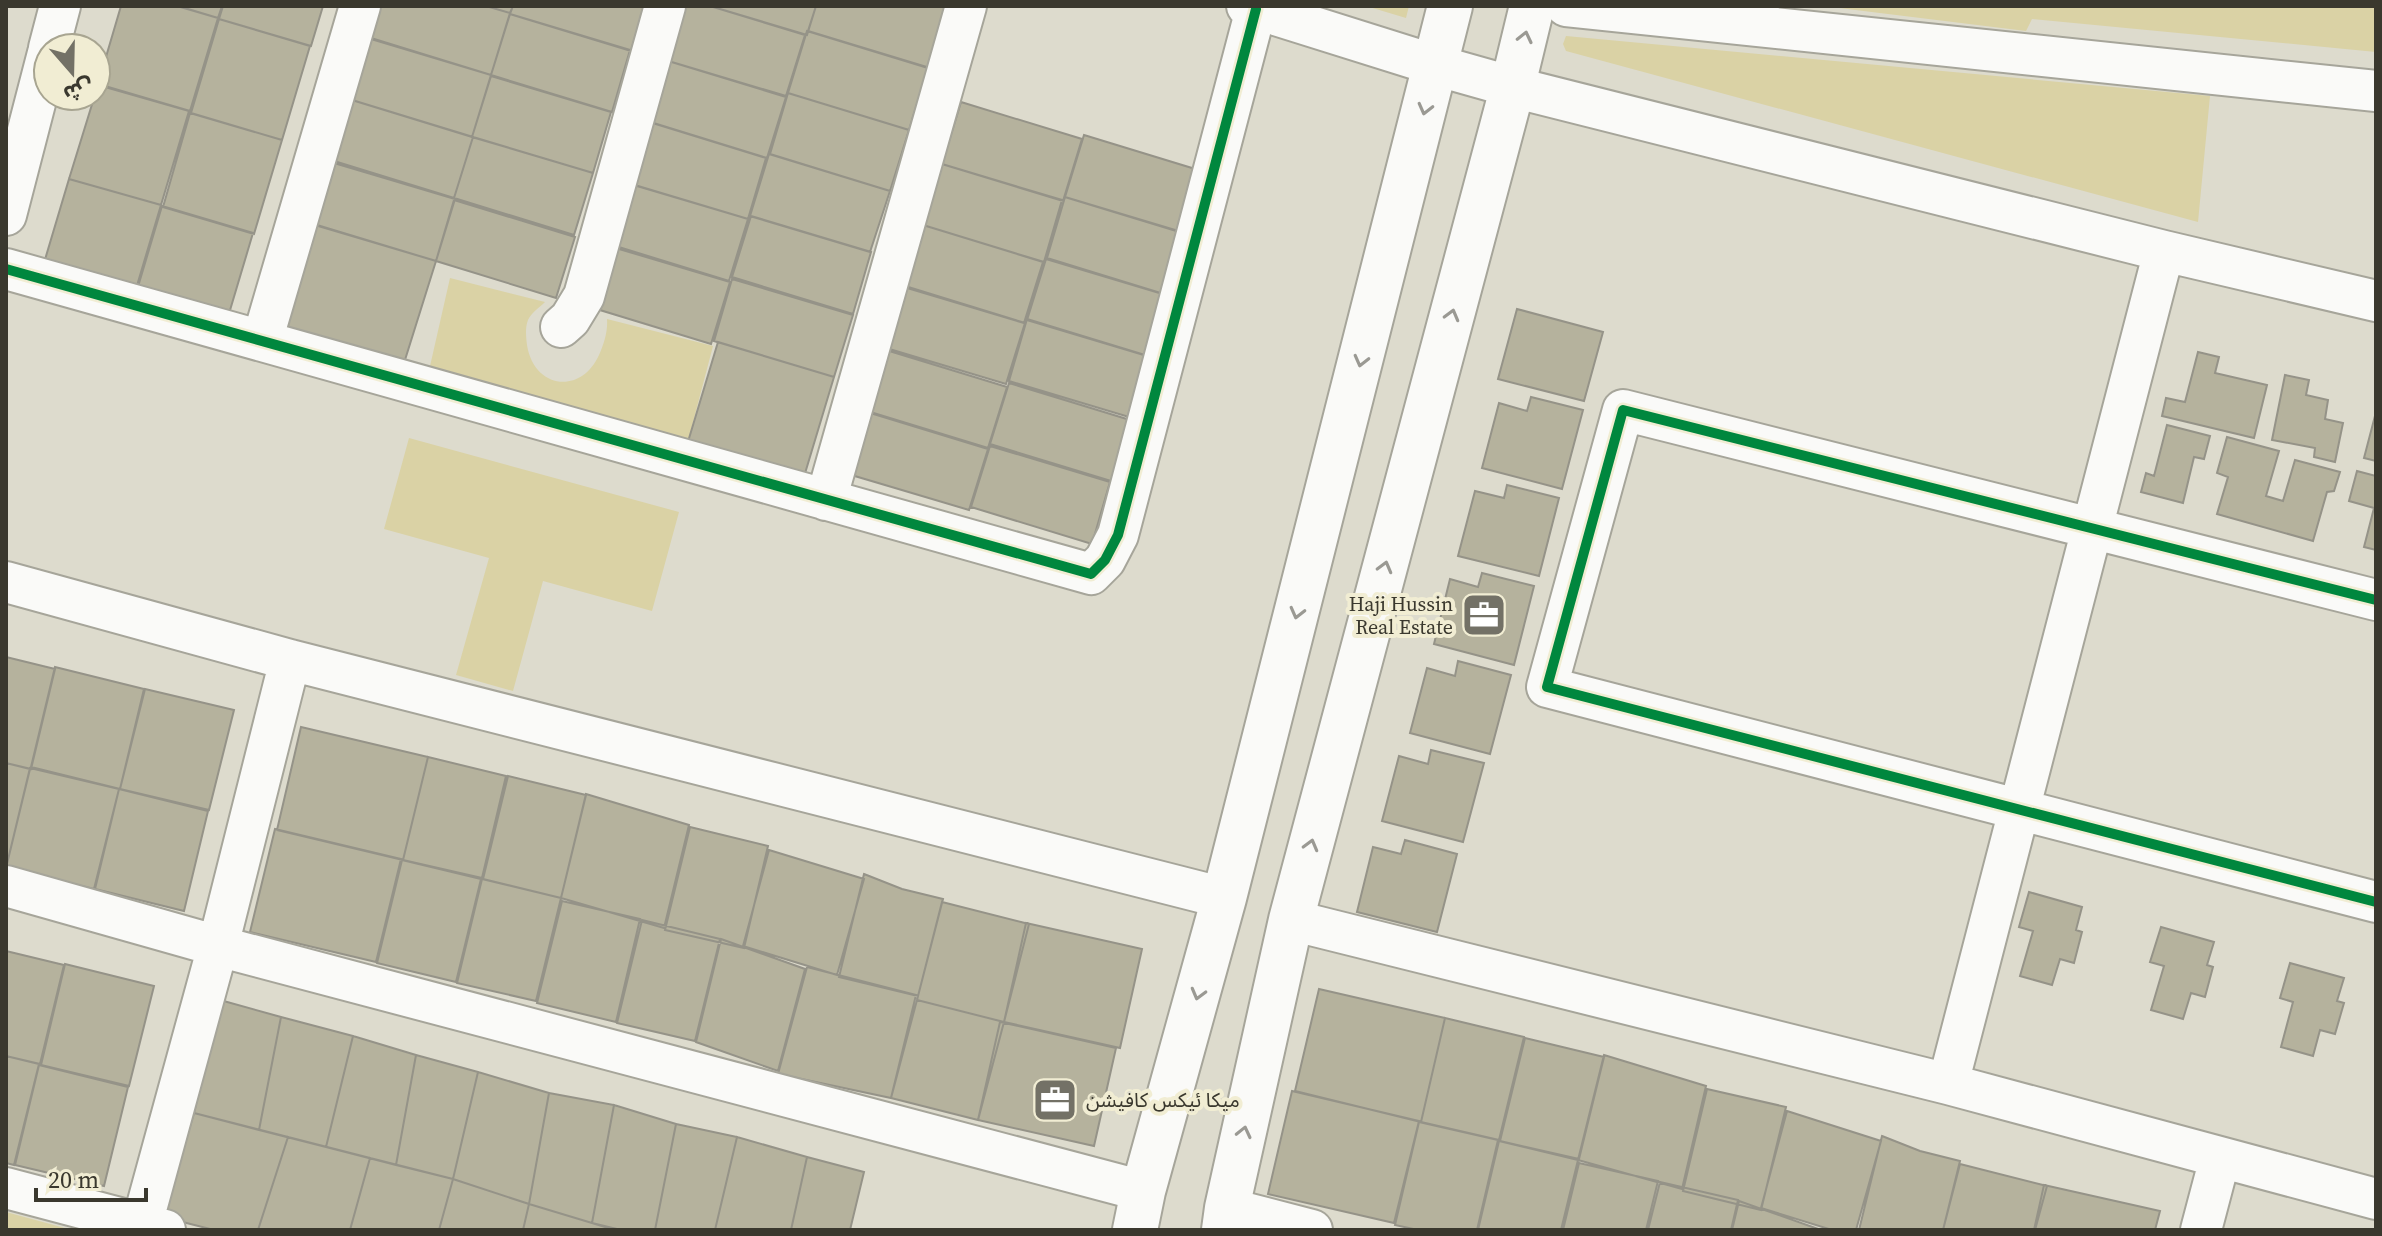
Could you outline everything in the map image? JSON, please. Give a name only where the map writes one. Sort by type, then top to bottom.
[{"type":"street","points":[[54,32],[60,6]]},
{"type":"street","points":[[262,341],[360,6]]},
{"type":"street","points":[[561,327],[570,319],[584,296],[665,6]]},
{"type":"street","points":[[826,500],[966,6]]},
{"type":"street","points":[[6,886],[1139,1210],[1224,898],[1450,6]]},
{"type":"street","points":[[1312,1230],[1226,1219],[1291,920],[1532,6]]},
{"type":"street","points":[[1566,6],[2376,91]]},
{"type":"street","points":[[6,269],[1091,574],[1105,560],[1118,535],[1251,8],[1513,87],[2164,251],[2376,301]]},
{"type":"street","points":[[6,215],[33,112]]},
{"type":"street","points":[[1948,1084],[2164,251]]},
{"type":"street","points":[[2376,600],[1623,410],[1547,687],[2376,902]]},
{"type":"street","points":[[6,582],[290,660],[1224,898]]},
{"type":"street","points":[[6,1188],[154,1227],[218,946],[290,660]]},
{"type":"street","points":[[1291,920],[1948,1084],[2376,1199]]},
{"type":"street","points":[[2201,1230],[2220,1158]]},
{"type":"shaded area","points":[[1366,6],[1409,6],[1406,18]]},
{"type":"shaded area","points":[[1823,6],[2376,6],[2376,52],[2032,19],[2026,31]]},
{"type":"shaded area","points":[[1566,36],[2210,96],[2198,222],[1566,51],[1563,44]]},
{"type":"shaded area","points":[[450,278],[545,302],[528,320],[527,345],[531,360],[539,371],[559,382],[570,381],[591,368],[604,342],[607,319],[713,346],[687,445],[428,375]]},
{"type":"shaded area","points":[[409,438],[679,512],[652,611],[543,581],[513,691],[456,675],[489,558],[384,529]]},
{"type":"shaded area","points":[[6,1212],[72,1230],[6,1230]]},
{"type":"building","points":[[121,6],[177,6],[218,18],[190,111],[112,88],[112,37]]},
{"type":"building","points":[[178,6],[222,6],[218,18]]},
{"type":"building","points":[[223,6],[323,6],[311,46],[219,19]]},
{"type":"building","points":[[381,6],[486,6],[510,13],[491,75],[371,38]]},
{"type":"building","points":[[486,6],[513,6],[510,13]]},
{"type":"building","points":[[513,6],[644,6],[631,51],[510,14]]},
{"type":"building","points":[[682,6],[710,6],[805,35],[786,96],[665,60]]},
{"type":"building","points":[[710,6],[816,6],[807,35]]},
{"type":"building","points":[[816,6],[949,6],[930,68],[808,31]]},
{"type":"building","points":[[510,14],[630,50],[612,112],[491,75]]},
{"type":"building","points":[[219,19],[310,46],[282,140],[191,113]]},
{"type":"building","points":[[807,31],[928,68],[909,130],[788,93]]},
{"type":"building","points":[[371,39],[491,75],[472,137],[352,100]]},
{"type":"building","points":[[665,60],[786,97],[767,158],[647,121]]},
{"type":"building","points":[[491,76],[611,112],[593,173],[472,137]]},
{"type":"building","points":[[112,89],[189,111],[161,205],[69,179],[90,112],[112,112]]},
{"type":"building","points":[[788,93],[909,130],[890,191],[770,154]]},
{"type":"building","points":[[352,100],[473,137],[454,198],[334,161]]},
{"type":"building","points":[[961,102],[1082,139],[1063,201],[942,164]]},
{"type":"building","points":[[190,113],[282,140],[254,234],[163,207]]},
{"type":"building","points":[[646,121],[766,158],[748,219],[627,183]]},
{"type":"building","points":[[1084,135],[1205,172],[1186,234],[1065,197]]},
{"type":"building","points":[[473,137],[593,173],[574,235],[454,198]]},
{"type":"building","points":[[769,154],[890,191],[870,252],[750,216]]},
{"type":"building","points":[[334,163],[455,199],[436,261],[315,225]]},
{"type":"building","points":[[942,164],[1062,200],[1044,262],[923,225]]},
{"type":"building","points":[[69,179],[161,205],[133,299],[41,273]]},
{"type":"building","points":[[628,183],[748,219],[729,281],[609,244]]},
{"type":"building","points":[[1065,197],[1185,233],[1167,295],[1047,258]]},
{"type":"building","points":[[454,200],[575,237],[556,298],[436,261]]},
{"type":"building","points":[[162,206],[253,233],[225,327],[134,300]]},
{"type":"building","points":[[751,216],[871,252],[853,314],[732,277]]},
{"type":"building","points":[[317,225],[436,261],[399,379],[281,343]]},
{"type":"building","points":[[923,225],[1043,262],[1024,323],[904,287]]},
{"type":"building","points":[[609,246],[730,282],[711,344],[590,307]]},
{"type":"building","points":[[1046,259],[1166,295],[1147,356],[1027,320]]},
{"type":"building","points":[[732,279],[853,315],[834,377],[714,341]]},
{"type":"building","points":[[905,286],[1025,323],[1006,384],[886,348]]},
{"type":"building","points":[[1517,309],[1603,332],[1584,401],[1498,379]]},
{"type":"building","points":[[1027,319],[1148,356],[1129,417],[1009,381]]},
{"type":"building","points":[[718,342],[834,377],[803,480],[687,445]]},
{"type":"building","points":[[886,350],[1007,387],[988,448],[867,411]]},
{"type":"building","points":[[2198,352],[2219,357],[2215,373],[2267,385],[2254,438],[2162,416],[2166,398],[2185,402]]},
{"type":"building","points":[[2285,375],[2309,380],[2306,395],[2328,400],[2325,419],[2343,423],[2335,462],[2314,457],[2315,448],[2272,440]]},
{"type":"building","points":[[1009,383],[1130,420],[1111,481],[990,444]]},
{"type":"building","points":[[1531,397],[1583,410],[1562,489],[1482,468],[1499,403],[1527,411]]},
{"type":"building","points":[[867,412],[988,449],[969,510],[848,474]]},
{"type":"building","points":[[2376,412],[2376,461],[2364,458]]},
{"type":"building","points":[[2167,425],[2210,436],[2204,459],[2194,457],[2183,503],[2141,492],[2146,473],[2154,476]]},
{"type":"building","points":[[2227,437],[2279,451],[2266,496],[2283,501],[2295,460],[2340,472],[2334,491],[2327,492],[2313,541],[2217,514],[2228,477],[2217,473]]},
{"type":"building","points":[[990,446],[1110,482],[1092,544],[971,507]]},
{"type":"building","points":[[2357,471],[2376,476],[2376,550],[2364,547],[2374,508],[2349,501]]},
{"type":"building","points":[[1507,485],[1559,498],[1539,576],[1458,556],[1475,491],[1504,498]]},
{"type":"building","name":"Haji Hussin Real Estate","points":[[1482,573],[1534,586],[1514,665],[1434,644],[1450,579],[1478,587]]},
{"type":"building","points":[[6,657],[55,669],[31,769],[6,763]]},
{"type":"building","points":[[1458,661],[1511,675],[1490,754],[1410,733],[1427,668],[1455,676]]},
{"type":"building","points":[[55,667],[144,689],[120,789],[31,767]]},
{"type":"building","points":[[145,689],[234,710],[209,810],[120,789]]},
{"type":"building","points":[[301,727],[428,757],[403,860],[277,830]]},
{"type":"building","points":[[1431,750],[1484,763],[1463,842],[1382,821],[1399,756],[1428,764]]},
{"type":"building","points":[[428,757],[506,776],[482,878],[403,860]]},
{"type":"building","points":[[6,763],[30,769],[6,868]]},
{"type":"building","points":[[30,768],[119,789],[94,889],[6,868]]},
{"type":"building","points":[[508,776],[586,795],[561,898],[483,879]]},
{"type":"building","points":[[119,789],[208,811],[184,911],[95,889]]},
{"type":"building","points":[[586,794],[689,825],[664,928],[561,898]]},
{"type":"building","points":[[690,827],[768,846],[744,948],[665,930]]},
{"type":"building","points":[[275,829],[401,859],[376,962],[250,932]]},
{"type":"building","points":[[1405,840],[1457,854],[1437,932],[1357,912],[1373,847],[1401,854]]},
{"type":"building","points":[[769,850],[864,879],[837,975],[743,946]]},
{"type":"building","points":[[402,860],[481,879],[456,982],[377,963]]},
{"type":"building","points":[[864,874],[902,889],[943,899],[918,996],[839,977]]},
{"type":"building","points":[[482,879],[561,898],[536,1001],[457,983]]},
{"type":"building","points":[[2029,892],[2082,907],[2076,930],[2082,932],[2074,963],[2060,959],[2052,985],[2020,976],[2033,931],[2019,927]]},
{"type":"building","points":[[562,901],[640,919],[616,1022],[537,1003]]},
{"type":"building","points":[[942,902],[1029,924],[1004,1022],[917,1000]]},
{"type":"building","points":[[642,920],[720,939],[695,1041],[617,1023]]},
{"type":"building","points":[[1026,923],[1142,949],[1120,1048],[1004,1022]]},
{"type":"building","points":[[2161,927],[2214,942],[2207,965],[2213,967],[2205,997],[2191,993],[2183,1019],[2151,1010],[2164,966],[2150,962]]},
{"type":"building","points":[[721,939],[805,969],[778,1071],[696,1042]]},
{"type":"building","points":[[6,951],[64,965],[40,1064],[6,1056]]},
{"type":"building","points":[[2290,963],[2344,978],[2337,1001],[2344,1003],[2335,1034],[2320,1030],[2313,1056],[2281,1047],[2293,1002],[2280,998]]},
{"type":"building","points":[[65,964],[154,986],[129,1086],[41,1065]]},
{"type":"building","points":[[807,967],[916,995],[891,1098],[778,1074]]},
{"type":"building","points":[[1319,989],[1445,1018],[1421,1122],[1295,1091]]},
{"type":"building","points":[[220,1000],[281,1017],[259,1130],[194,1113]]},
{"type":"building","points":[[917,1000],[1004,1022],[978,1120],[891,1098]]},
{"type":"building","points":[[281,1017],[353,1036],[326,1147],[259,1130]]},
{"type":"building","points":[[1445,1018],[1524,1037],[1499,1140],[1421,1122]]},
{"type":"building","points":[[1000,1022],[1116,1048],[1094,1146],[978,1120]]},
{"type":"building","points":[[353,1036],[416,1055],[396,1165],[326,1147]]},
{"type":"building","points":[[1525,1038],[1604,1057],[1579,1159],[1500,1141]]},
{"type":"building","points":[[416,1055],[478,1072],[453,1179],[396,1165]]},
{"type":"building","points":[[1604,1055],[1706,1086],[1682,1189],[1578,1160]]},
{"type":"building","points":[[6,1056],[39,1064],[14,1165],[6,1163]]},
{"type":"building","points":[[39,1065],[128,1087],[104,1186],[15,1165]]},
{"type":"building","points":[[478,1072],[549,1093],[529,1204],[453,1179]]},
{"type":"building","points":[[1707,1089],[1786,1107],[1761,1210],[1683,1191]]},
{"type":"building","points":[[1292,1091],[1419,1121],[1394,1223],[1268,1194]]},
{"type":"building","points":[[549,1093],[614,1105],[592,1223],[529,1204]]},
{"type":"building","points":[[614,1105],[676,1124],[655,1230],[621,1230],[592,1223]]},
{"type":"building","points":[[1787,1111],[1881,1141],[1856,1230],[1832,1230],[1761,1208]]},
{"type":"building","points":[[194,1113],[288,1137],[258,1230],[214,1230],[163,1217]]},
{"type":"building","points":[[1419,1122],[1498,1140],[1477,1230],[1418,1230],[1395,1225]]},
{"type":"building","points":[[676,1124],[737,1137],[715,1230],[655,1230]]},
{"type":"building","points":[[1882,1136],[1920,1151],[1960,1161],[1943,1230],[1859,1230]]},
{"type":"building","points":[[288,1137],[370,1158],[350,1230],[258,1230]]},
{"type":"building","points":[[737,1137],[807,1157],[791,1230],[715,1230]]},
{"type":"building","points":[[1499,1141],[1578,1160],[1561,1230],[1478,1230]]},
{"type":"building","points":[[807,1157],[864,1172],[850,1230],[791,1230]]},
{"type":"building","points":[[370,1158],[453,1179],[439,1230],[350,1230]]},
{"type":"building","points":[[1579,1163],[1658,1181],[1646,1230],[1563,1230]]},
{"type":"building","points":[[1960,1164],[2047,1186],[2035,1230],[1943,1230]]},
{"type":"building","points":[[453,1179],[529,1204],[523,1230],[439,1230]]},
{"type":"building","points":[[1660,1182],[1738,1200],[1731,1230],[1648,1230]]},
{"type":"building","points":[[2044,1185],[2160,1211],[2155,1230],[2034,1230]]},
{"type":"building","points":[[1739,1201],[1821,1230],[1732,1230]]},
{"type":"building","points":[[529,1204],[592,1223],[615,1230],[523,1230]]},
{"type":"cycle path","points":[[6,269],[1091,574],[1105,560],[1118,535],[1256,9]]},
{"type":"cycle path","points":[[2376,600],[1623,410],[1547,687],[2376,902]]},
{"type":"place","name":"Haji Hussin Real Estate","points":[[1484,615]]},
{"type":"place","name":"میکا ئیکس کافیشن","points":[[1055,1100]]}]
